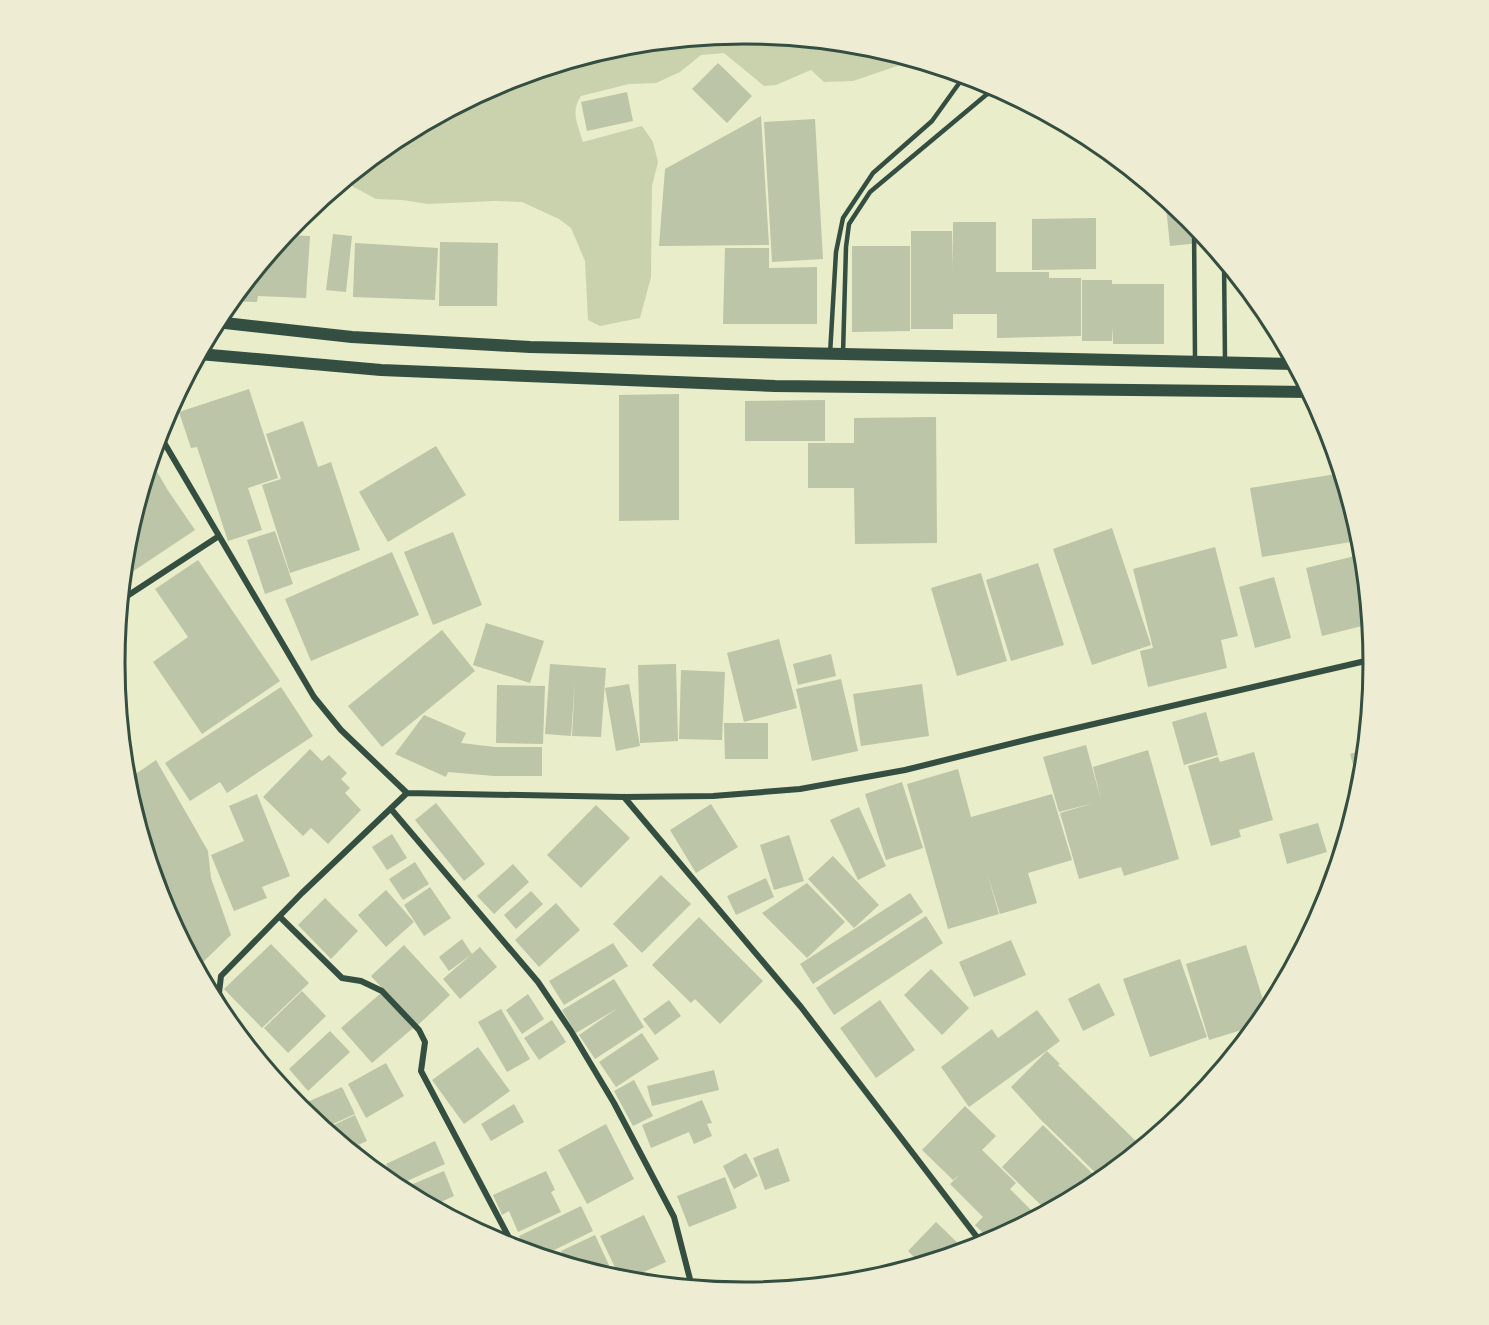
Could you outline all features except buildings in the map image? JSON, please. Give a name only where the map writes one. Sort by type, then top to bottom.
[{"type":"main road","points":[[227,323],[352,337],[530,347],[1287,364]]},
{"type":"main road","points":[[207,355],[381,370],[775,386],[1301,392]]},
{"type":"street","points":[[165,445],[314,697],[341,730],[406,794],[624,797],[713,796],[789,790],[905,770],[1364,661]]},
{"type":"street","points":[[130,594],[219,536]]},
{"type":"street","points":[[219,990],[221,976],[237,958],[406,794]]},
{"type":"street","points":[[624,797],[801,1007],[976,1236]]},
{"type":"street","points":[[391,809],[538,982],[571,1030],[614,1102],[674,1216],[690,1279]]},
{"type":"street","points":[[280,917],[342,978],[361,981],[382,991],[419,1030],[425,1042],[422,1071],[507,1234]]},
{"type":"lane","points":[[830,354],[836,252],[843,218],[873,173],[932,121],[960,83]]},
{"type":"lane","points":[[843,354],[846,247],[849,224],[870,192],[988,94]]},
{"type":"lane","points":[[1194,238],[1195,362]]},
{"type":"lane","points":[[1224,271],[1225,362]]},
{"type":"green space","points":[[704,45],[785,45],[865,55],[902,64],[853,81],[824,82],[811,70],[776,85],[764,86],[724,53],[701,55],[680,72],[656,83],[629,84],[581,96],[575,113],[583,142],[642,126],[653,142],[658,162],[652,186],[651,277],[640,318],[600,326],[588,320],[585,261],[571,228],[559,219],[522,202],[428,204],[376,199],[352,186],[368,171],[401,148],[471,107],[546,76],[624,55]]}]
